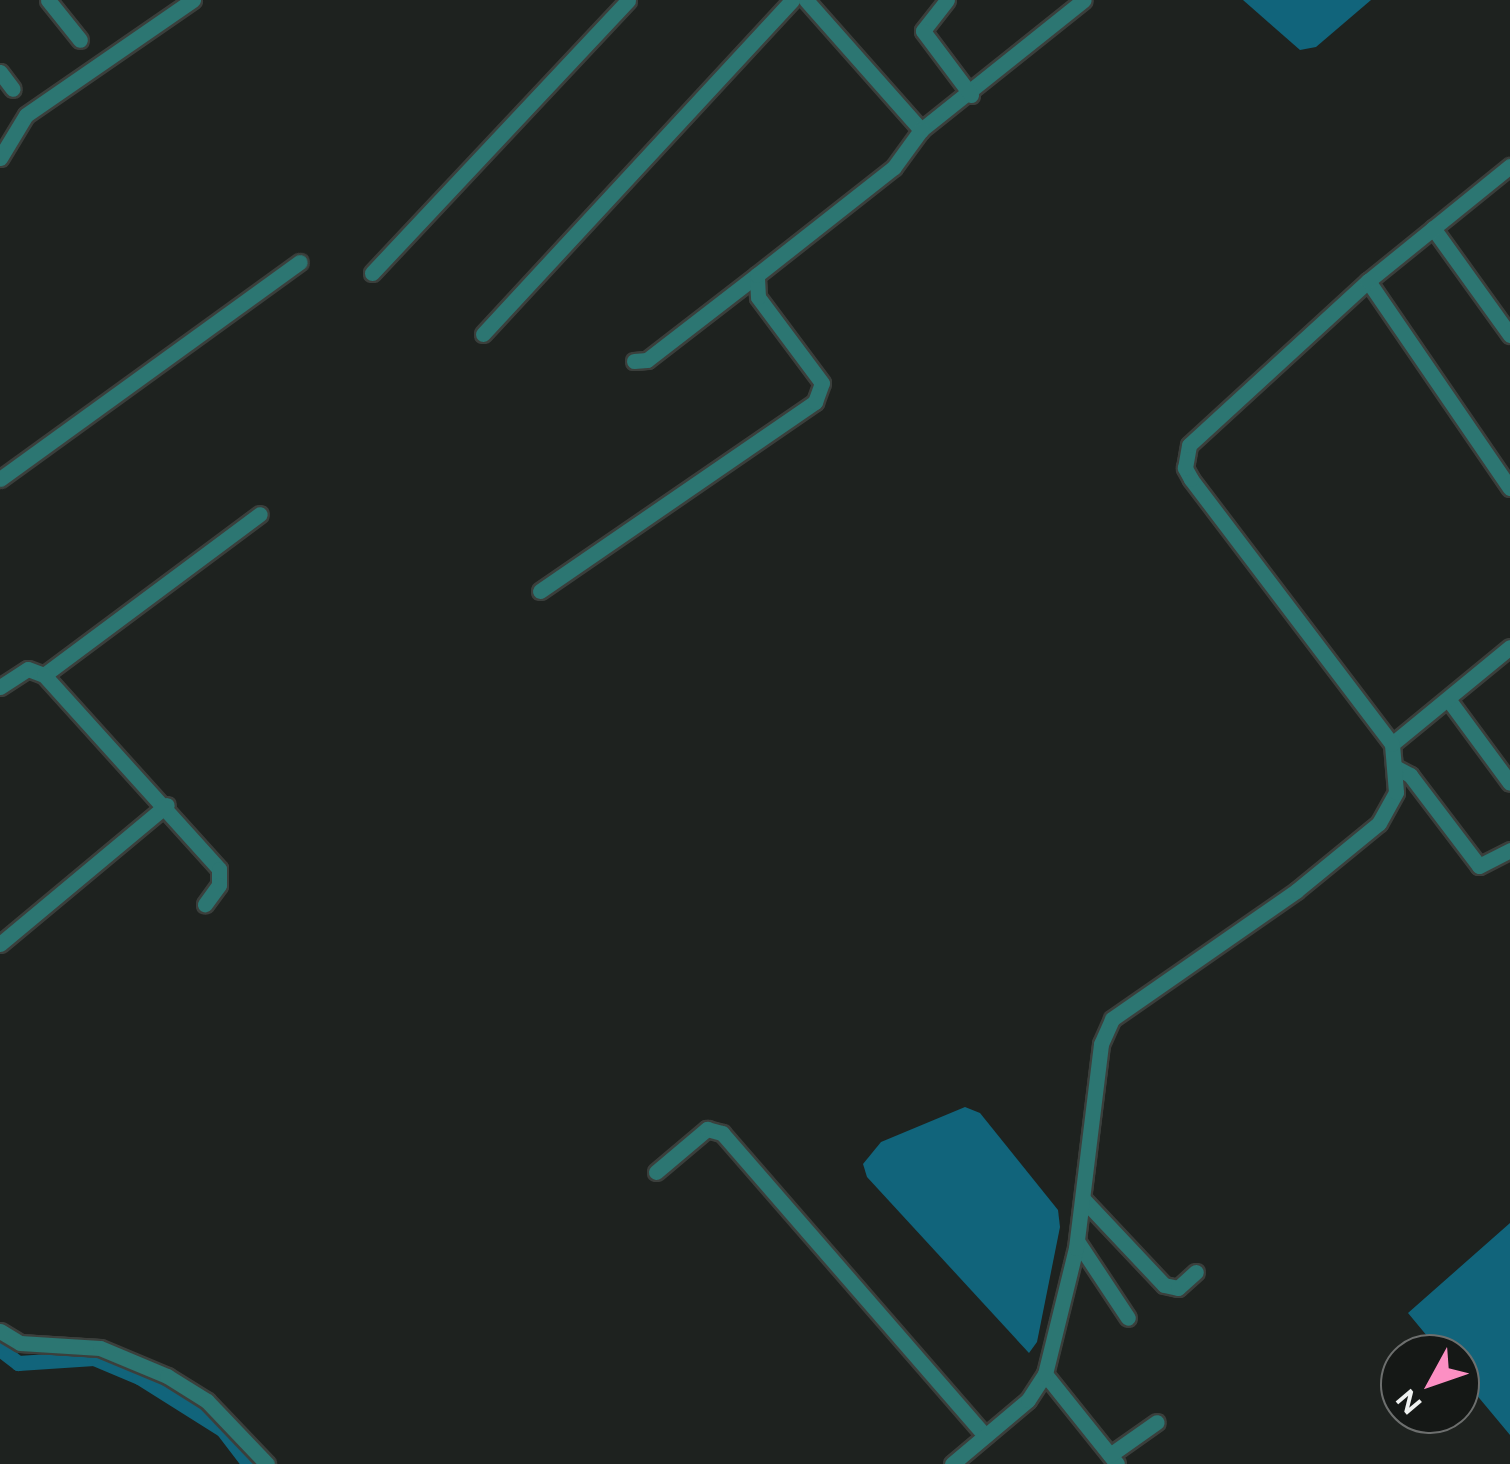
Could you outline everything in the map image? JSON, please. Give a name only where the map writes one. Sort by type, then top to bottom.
[{"type":"street","points":[[48,0],[80,40]]},
{"type":"street","points":[[0,158],[26,115],[192,0]]},
{"type":"street","points":[[372,274],[628,0]]},
{"type":"street","points":[[483,334],[792,0]]},
{"type":"street","points":[[806,0],[922,130]]},
{"type":"street","points":[[947,0],[923,31],[971,95]]},
{"type":"street","points":[[634,362],[647,360],[894,166],[922,130],[971,95],[1084,0]]},
{"type":"street","points":[[0,72],[13,88]]},
{"type":"street","points":[[952,1464],[1038,1390],[1045,1374],[1078,1240],[1101,1044],[1112,1019],[1296,891],[1378,823],[1396,792],[1392,744],[1185,468],[1189,445],[1202,428],[1368,281],[1510,166]]},
{"type":"street","points":[[1433,228],[1510,336]]},
{"type":"street","points":[[0,480],[300,262]]},
{"type":"street","points":[[540,591],[815,402],[822,383],[758,297],[758,275]]},
{"type":"street","points":[[1368,281],[1510,488]]},
{"type":"street","points":[[44,675],[260,514]]},
{"type":"street","points":[[1392,744],[1510,647]]},
{"type":"street","points":[[0,687],[34,668],[44,675],[166,806],[219,870],[219,885],[205,904]]},
{"type":"street","points":[[1448,699],[1510,783]]},
{"type":"street","points":[[1397,768],[1410,774],[1479,866],[1510,850]]},
{"type":"street","points":[[0,944],[166,806]]},
{"type":"street","points":[[656,1172],[708,1129],[722,1134],[985,1436]]},
{"type":"street","points":[[1082,1199],[1164,1286],[1178,1288],[1196,1272]]},
{"type":"street","points":[[1078,1240],[1128,1318]]},
{"type":"street","points":[[0,1331],[20,1344],[100,1348],[168,1376],[207,1401],[267,1464]]},
{"type":"street","points":[[1045,1374],[1113,1460],[1157,1422]]},
{"type":"water","points":[[1243,0],[1371,0],[1316,47],[1300,50]]},
{"type":"water","points":[[965,1107],[980,1113],[1058,1210],[1060,1227],[1037,1342],[1029,1353],[867,1177],[863,1164],[881,1142]]},
{"type":"water","points":[[1510,1223],[1510,1435],[1480,1399],[1480,1334],[1425,1334],[1408,1313]]},
{"type":"waterway","points":[[0,1349],[18,1363],[94,1358],[139,1377],[223,1430],[249,1464]]}]
